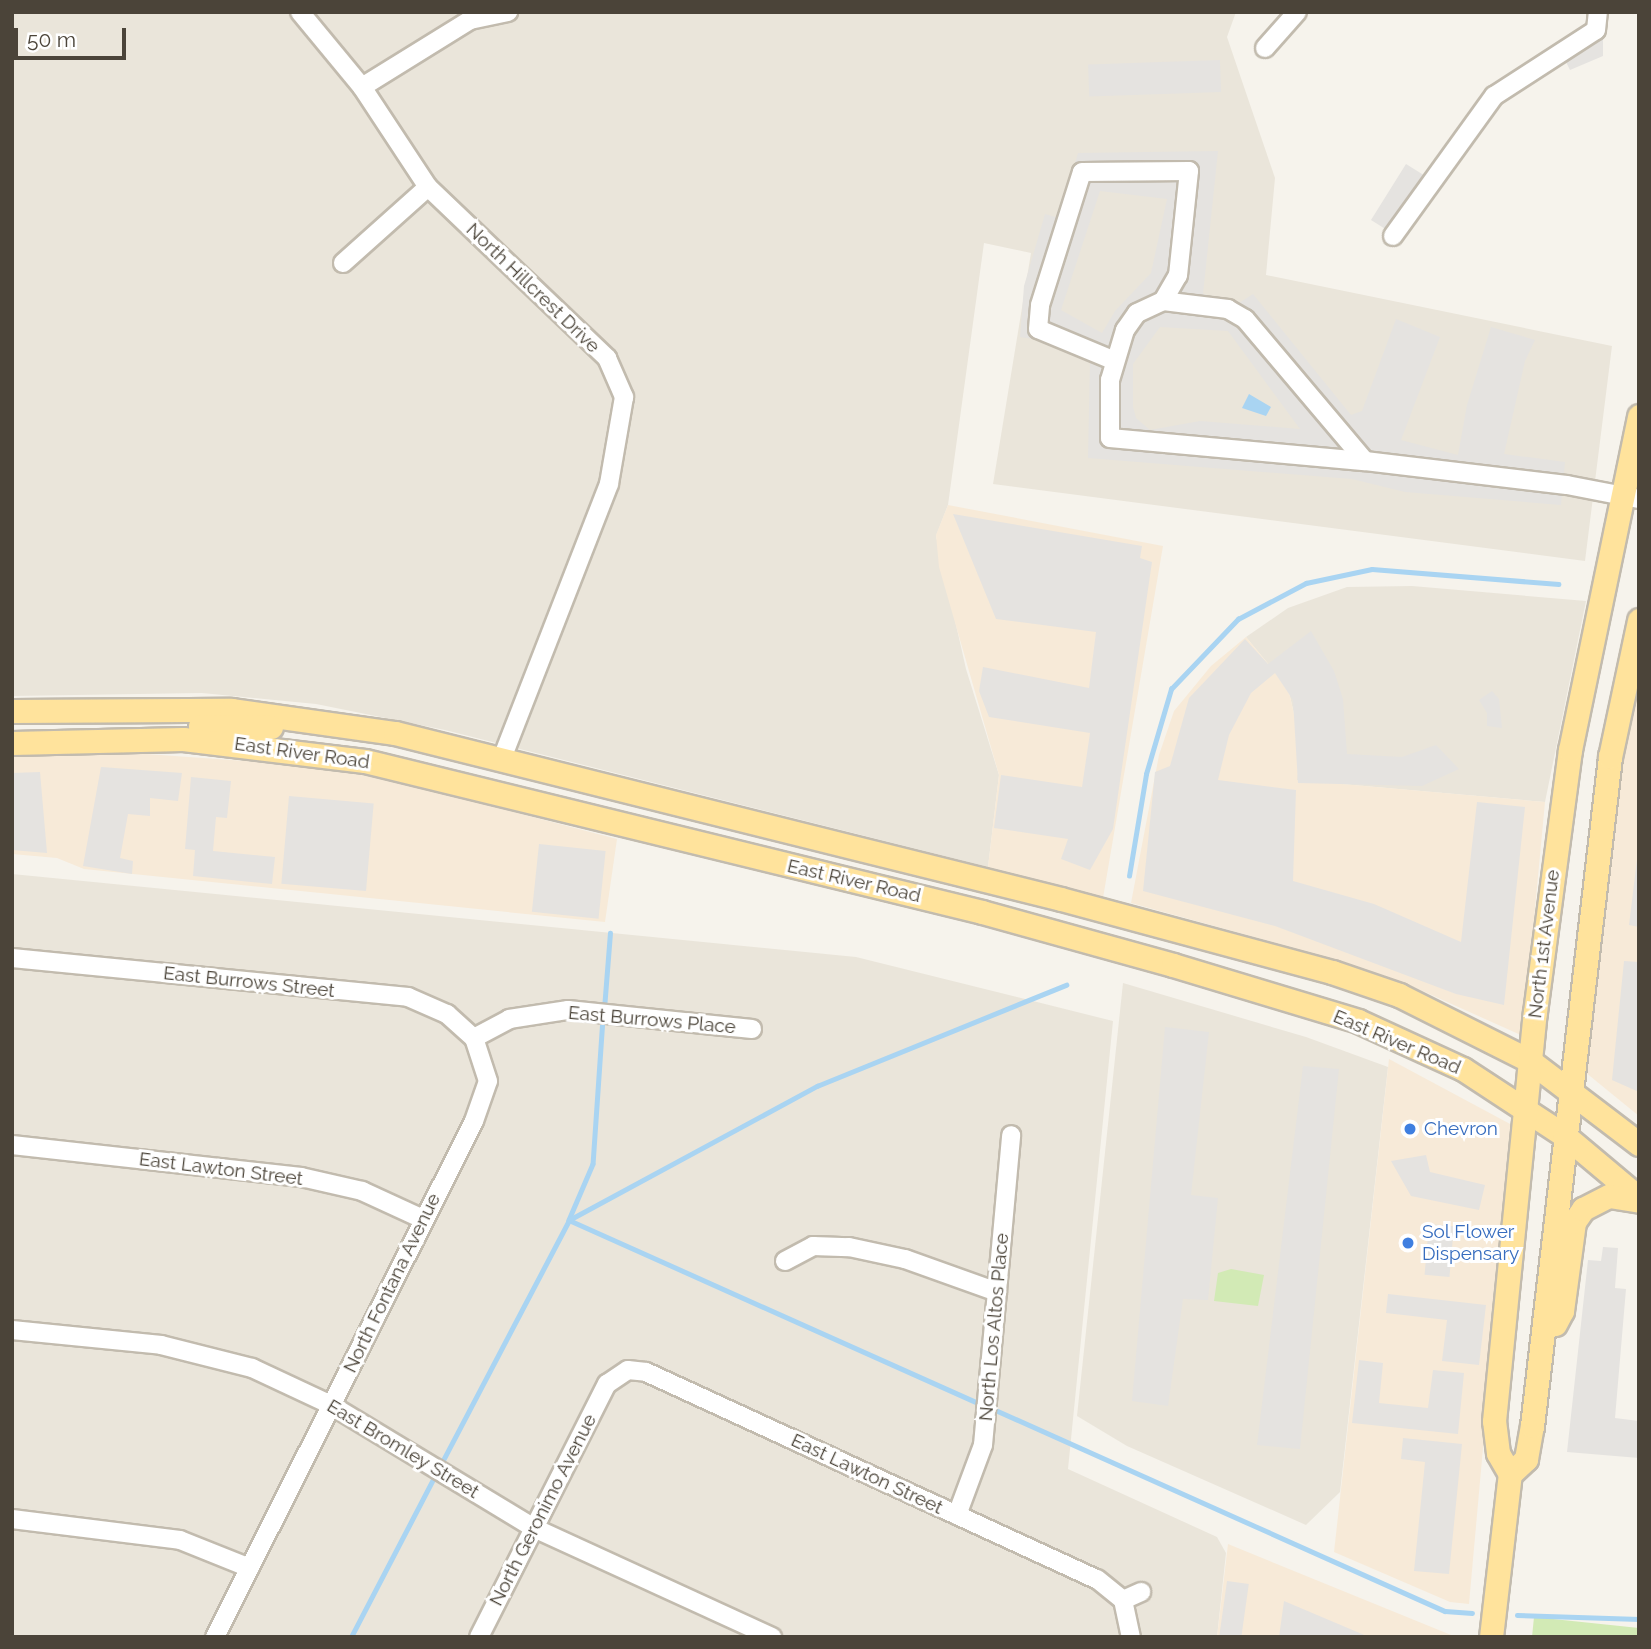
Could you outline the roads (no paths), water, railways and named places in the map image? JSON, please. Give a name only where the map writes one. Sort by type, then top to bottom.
[{"type":"main road","name":"North 1st Avenue","points":[[1491,1637],[1510,1474],[1498,1453],[1494,1420],[1524,1109],[1570,750],[1631,497],[1639,416]]},
{"type":"main road","name":"North 1st Avenue","points":[[1510,1474],[1526,1459],[1541,1352],[1568,1090],[1610,757],[1639,620]]},
{"type":"main road","name":"East River Road","points":[[12,710],[171,707],[323,721],[394,733],[1060,899],[1332,972],[1399,995],[1530,1061],[1639,1144]]},
{"type":"main road","points":[[127,741],[139,726],[148,725],[264,728],[323,721]]},
{"type":"main road","points":[[278,747],[329,739],[481,771],[501,761]]},
{"type":"main road","name":"East River Road","points":[[12,743],[183,740],[278,747],[424,774],[982,912],[1203,973],[1394,1036],[1463,1069],[1564,1135],[1639,1200]]},
{"type":"main road","points":[[1541,1352],[1562,1311],[1574,1222],[1583,1209],[1609,1196],[1639,1200]]},
{"type":"street","name":"North Hillcrest Drive","points":[[300,12],[362,87],[428,187],[607,358],[624,397],[609,484],[501,761]]},
{"type":"street","points":[[362,87],[470,20],[508,12]]},
{"type":"street","points":[[1265,48],[1297,12]]},
{"type":"street","points":[[1393,236],[1494,96],[1596,30],[1598,12]]},
{"type":"street","points":[[1115,361],[1038,329],[1040,305],[1082,172],[1189,171],[1178,275],[1163,302]]},
{"type":"street","points":[[342,263],[428,187]]},
{"type":"street","points":[[1365,461],[1245,319],[1228,309],[1163,302],[1137,313],[1125,330],[1110,380],[1110,438],[1365,461],[1631,497]]},
{"type":"street","name":"East Burrows Street","points":[[12,958],[408,998],[447,1014],[474,1038]]},
{"type":"street","name":"East Burrows Place","points":[[474,1038],[509,1019],[568,1010],[752,1029]]},
{"type":"street","name":"North Fontana Avenue","points":[[215,1637],[474,1121],[488,1081],[474,1038]]},
{"type":"street","name":"North Los Altos Place","points":[[957,1515],[983,1445],[1011,1135]]},
{"type":"street","name":"East Lawton Street","points":[[12,1145],[301,1177],[362,1191],[423,1219]]},
{"type":"street","points":[[785,1261],[814,1246],[849,1247],[905,1259],[997,1292]]},
{"type":"street","name":"East Bromley Street","points":[[12,1330],[161,1345],[252,1368],[331,1405],[534,1528],[772,1637]]},
{"type":"street","name":"East Lawton Street","points":[[607,1384],[628,1370],[646,1371],[1097,1579],[1123,1600]]},
{"type":"street","name":"North Geronimo Avenue","points":[[479,1637],[607,1384]]},
{"type":"street","points":[[12,1519],[180,1540],[250,1568]]},
{"type":"street","points":[[1131,1637],[1123,1600],[1141,1592]]},
{"type":"water","points":[[1249,394],[1271,407],[1266,416],[1242,408]]},
{"type":"waterway","points":[[1129,876],[1146,774],[1171,689],[1238,619],[1306,583],[1372,569],[1558,584]]},
{"type":"waterway","points":[[604,1009],[610,933]]},
{"type":"waterway","points":[[440,1466],[569,1220],[817,1086],[1066,985]]},
{"type":"waterway","points":[[603,1018],[593,1164],[569,1220],[983,1405]]},
{"type":"waterway","points":[[991,1408],[1445,1611],[1472,1613]]},
{"type":"waterway","points":[[351,1637],[436,1474]]},
{"type":"waterway","points":[[1517,1615],[1639,1619]]},
{"type":"place","name":"Chevron","points":[[1410,1129]]},
{"type":"place","name":"Sol Flower Dispensary","points":[[1408,1243]]}]
